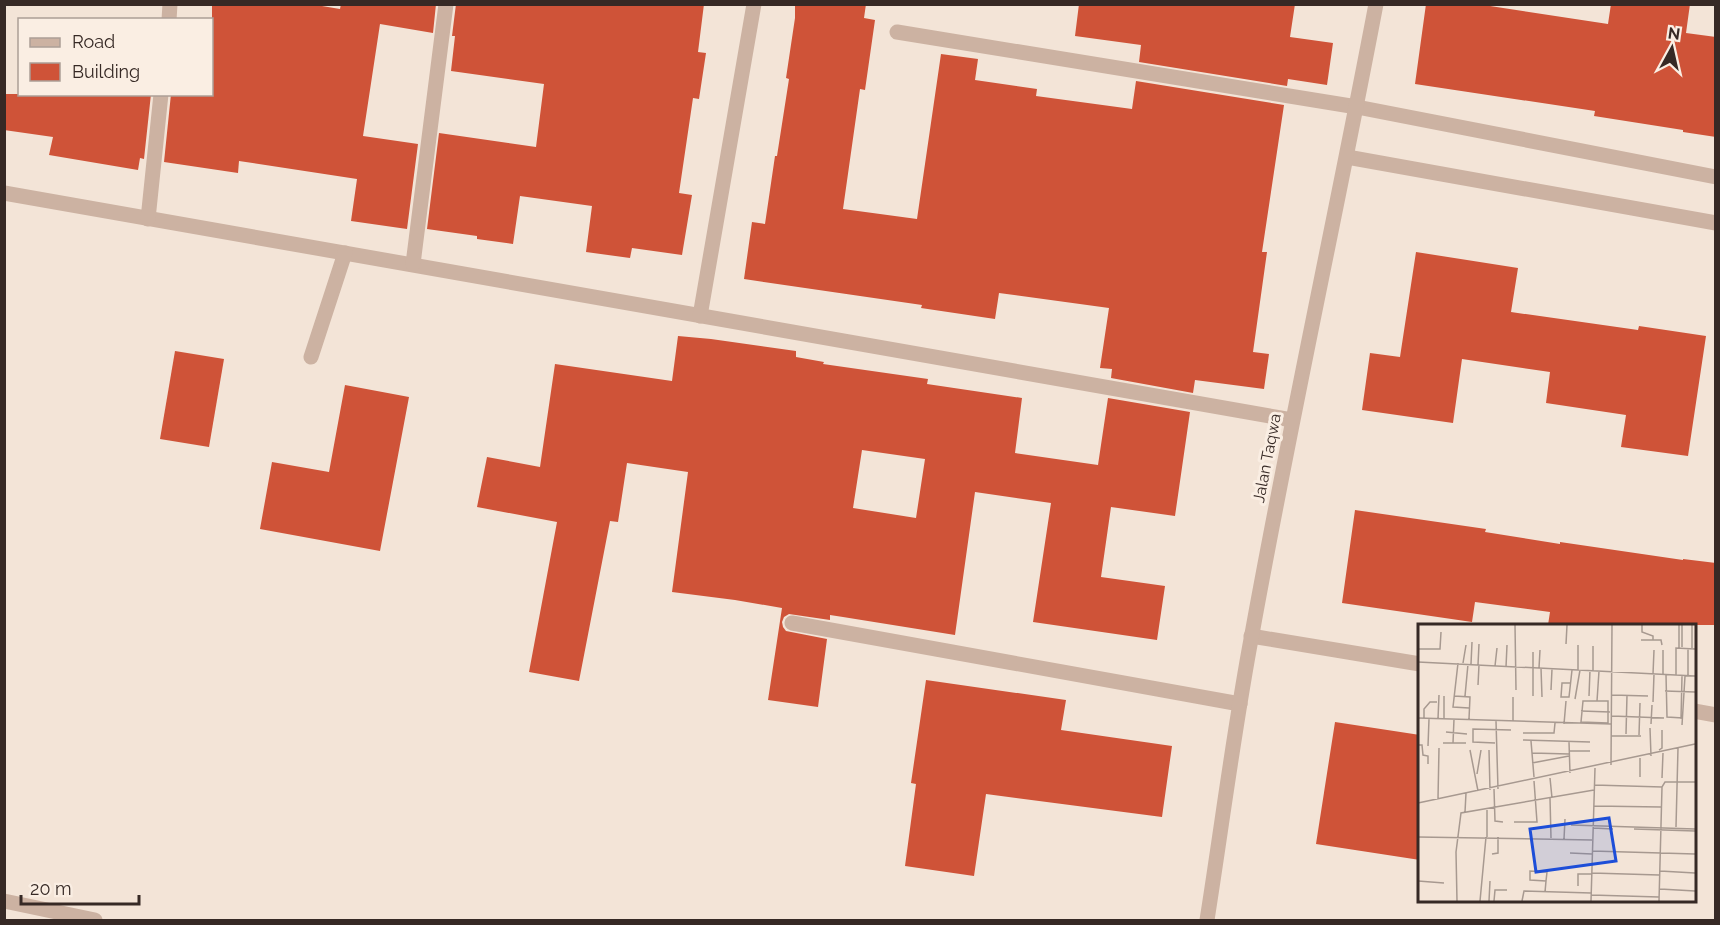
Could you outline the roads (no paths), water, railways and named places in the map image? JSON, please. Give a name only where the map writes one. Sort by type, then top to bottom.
[{"type":"street","points":[[413,264],[446,4]]},
{"type":"street","points":[[700,316],[754,4]]},
{"type":"street","name":"Jalan Taqwa","points":[[1207,921],[1251,636],[1376,4]]},
{"type":"street","points":[[897,32],[1357,107],[1716,177]]},
{"type":"street","points":[[148,219],[161,96]]},
{"type":"street","points":[[1347,157],[1716,223]]},
{"type":"street","points":[[4,193],[1292,420]]},
{"type":"street","points":[[311,357],[345,253]]},
{"type":"street","points":[[792,623],[1240,704]]},
{"type":"street","points":[[1251,636],[1418,664]]},
{"type":"street","points":[[1696,711],[1716,715]]},
{"type":"street","points":[[4,901],[95,921]]}]
